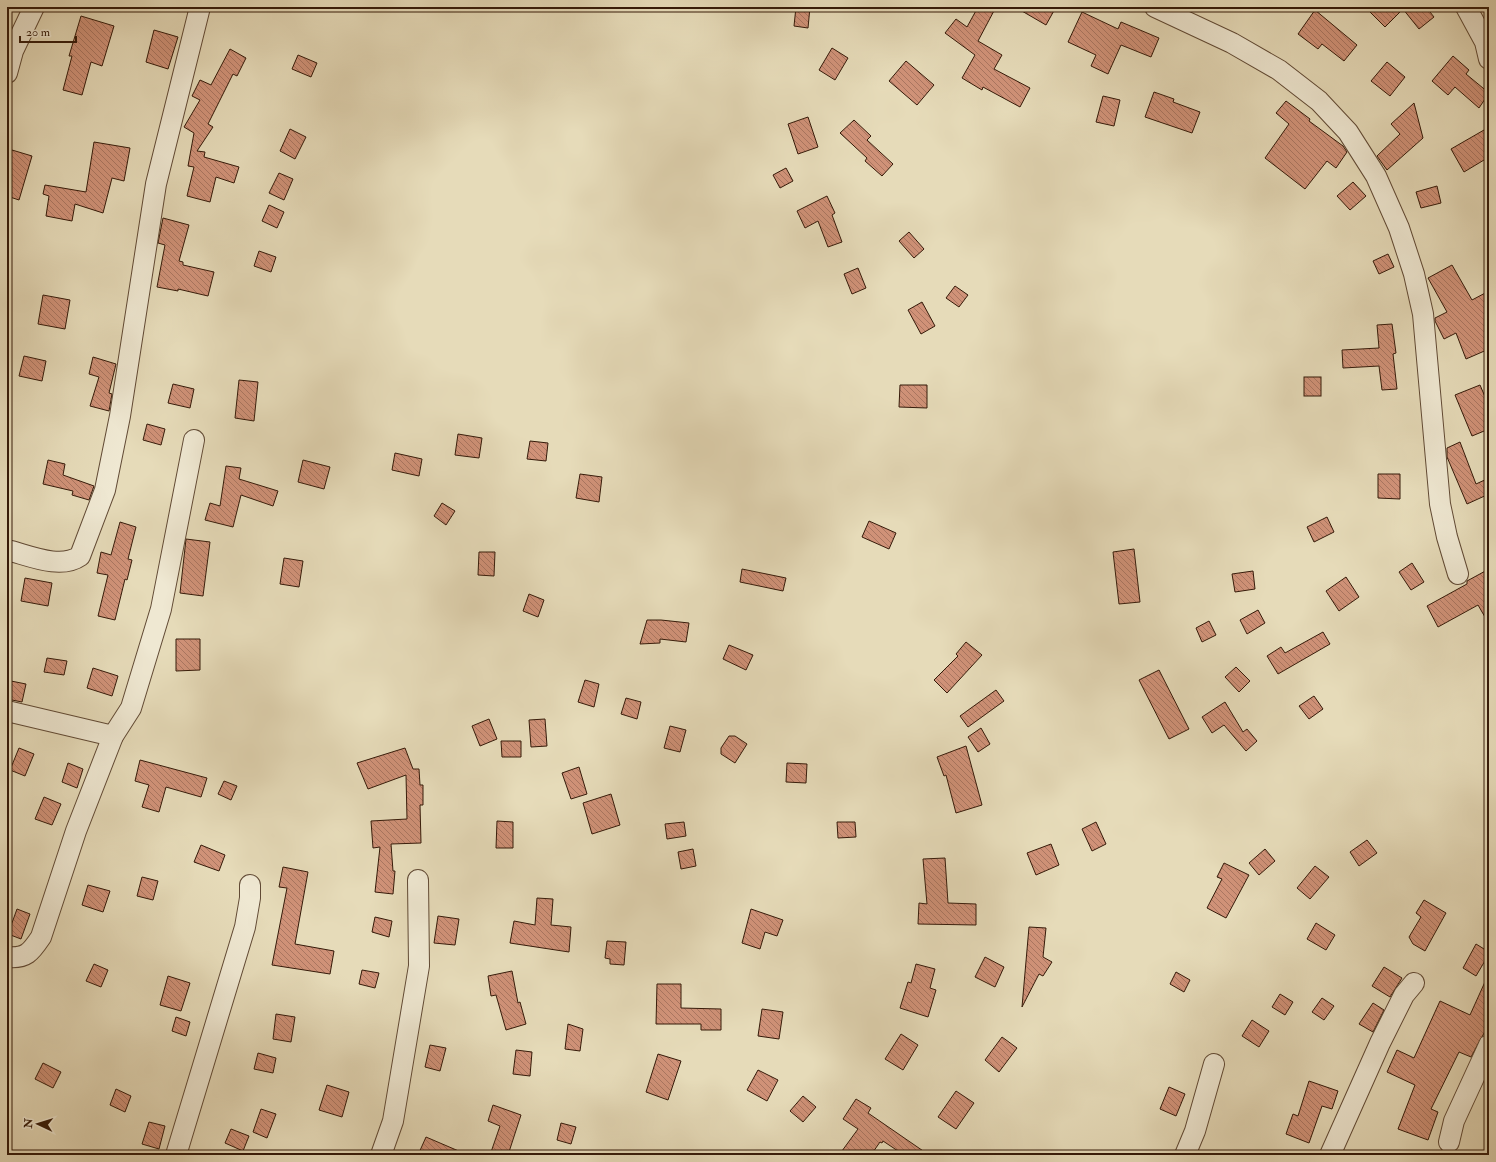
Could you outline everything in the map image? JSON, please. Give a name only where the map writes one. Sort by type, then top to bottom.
[{"type":"street","points":[[7,73],[14,51],[34,7]]},
{"type":"street","points":[[7,550],[58,562],[72,561],[80,556],[104,490],[120,416],[156,184],[200,7]]},
{"type":"street","points":[[1155,7],[1239,47],[1279,70],[1314,96],[1348,132],[1376,176],[1399,228],[1414,274],[1423,314],[1440,504],[1447,537],[1458,574]]},
{"type":"street","points":[[1466,7],[1486,42],[1489,59]]},
{"type":"street","points":[[7,957],[18,958],[32,951],[41,937],[76,831],[113,736],[131,708],[161,609],[194,440]]},
{"type":"street","points":[[7,711],[113,736]]},
{"type":"street","points":[[381,1155],[393,1121],[419,966],[418,880]]},
{"type":"street","points":[[176,1155],[245,927],[250,898],[250,885]]},
{"type":"street","points":[[1330,1155],[1380,1043],[1404,995],[1414,983]]},
{"type":"street","points":[[1449,1142],[1454,1121],[1489,1045]]},
{"type":"street","points":[[1185,1155],[1195,1131],[1214,1064]]},
{"type":"building","points":[[796,7],[810,7],[808,28],[794,26]]},
{"type":"building","points":[[978,7],[996,7],[978,41],[1002,55],[994,69],[1030,88],[1020,107],[983,87],[982,90],[962,78],[975,55],[945,33],[956,19],[967,27]]},
{"type":"building","points":[[1015,7],[1056,7],[1046,25]]},
{"type":"building","points":[[1365,7],[1426,7],[1434,17],[1419,29],[1403,9],[1385,27]]},
{"type":"building","points":[[1315,10],[1357,45],[1344,61],[1322,44],[1318,49],[1298,34]]},
{"type":"building","points":[[1082,12],[1118,29],[1121,22],[1159,38],[1151,57],[1121,45],[1108,74],[1091,66],[1096,55],[1068,42]]},
{"type":"building","points":[[81,16],[114,26],[102,66],[91,62],[82,95],[63,90],[72,56],[69,56]]},
{"type":"building","points":[[154,30],[178,37],[168,69],[146,62]]},
{"type":"building","points":[[832,48],[848,58],[835,80],[819,70]]},
{"type":"building","points":[[230,49],[246,58],[237,76],[233,74],[208,124],[213,127],[197,151],[205,152],[204,157],[239,167],[234,183],[216,177],[210,202],[187,196],[194,167],[188,166],[194,133],[184,127],[200,100],[192,96],[200,80],[211,85]]},
{"type":"building","points":[[298,55],[317,63],[311,77],[292,69]]},
{"type":"building","points":[[1453,56],[1469,70],[1466,74],[1489,93],[1479,108],[1455,87],[1448,95],[1432,81]]},
{"type":"building","points":[[906,61],[934,85],[917,105],[889,81]]},
{"type":"building","points":[[1387,62],[1405,77],[1390,96],[1371,81]]},
{"type":"building","points":[[1154,92],[1174,99],[1173,102],[1200,112],[1192,133],[1145,117]]},
{"type":"building","points":[[1103,96],[1120,100],[1114,126],[1096,122]]},
{"type":"building","points":[[1286,101],[1310,119],[1309,121],[1343,146],[1347,152],[1336,168],[1327,161],[1305,189],[1265,158],[1289,124],[1276,113]]},
{"type":"building","points":[[1414,103],[1423,138],[1387,170],[1377,156],[1400,134],[1391,124]]},
{"type":"building","points":[[808,117],[818,147],[798,154],[788,124]]},
{"type":"building","points":[[854,120],[871,136],[867,140],[893,164],[882,176],[865,161],[867,158],[840,133]]},
{"type":"building","points":[[290,129],[306,137],[295,159],[280,151]]},
{"type":"building","points":[[1484,130],[1489,138],[1489,157],[1464,172],[1451,149]]},
{"type":"building","points":[[94,142],[130,148],[124,181],[112,178],[103,213],[75,204],[72,221],[46,216],[49,196],[43,194],[45,185],[86,192]]},
{"type":"building","points":[[12,150],[32,156],[19,200],[7,196],[7,165]]},
{"type":"building","points":[[786,168],[793,181],[780,188],[773,175]]},
{"type":"building","points":[[279,173],[293,179],[284,200],[269,193]]},
{"type":"building","points":[[1353,182],[1366,196],[1350,210],[1337,196]]},
{"type":"building","points":[[1437,186],[1441,203],[1421,208],[1416,192]]},
{"type":"building","points":[[827,196],[835,213],[832,215],[842,242],[828,247],[818,221],[805,228],[797,211]]},
{"type":"building","points":[[269,205],[284,212],[277,228],[262,221]]},
{"type":"building","points":[[163,218],[189,225],[179,261],[183,262],[183,265],[214,272],[208,296],[178,289],[178,291],[157,287],[165,245],[158,243]]},
{"type":"building","points":[[909,232],[924,249],[914,258],[899,241]]},
{"type":"building","points":[[259,251],[276,257],[271,272],[254,266]]},
{"type":"building","points":[[1388,254],[1394,267],[1379,274],[1373,261]]},
{"type":"building","points":[[1452,265],[1472,300],[1489,291],[1489,349],[1466,359],[1456,333],[1444,339],[1435,321],[1435,318],[1447,312],[1428,278]]},
{"type":"building","points":[[858,268],[866,288],[852,294],[844,274]]},
{"type":"building","points":[[955,286],[968,295],[959,307],[946,298]]},
{"type":"building","points":[[43,295],[70,300],[65,329],[38,324]]},
{"type":"building","points":[[922,302],[935,326],[921,334],[908,310]]},
{"type":"building","points":[[1392,324],[1396,353],[1393,354],[1397,389],[1382,390],[1379,366],[1343,368],[1342,350],[1379,348],[1377,325]]},
{"type":"building","points":[[24,356],[46,361],[42,381],[19,376]]},
{"type":"building","points":[[93,357],[116,364],[109,393],[112,394],[109,411],[90,406],[99,377],[89,374]]},
{"type":"building","points":[[1304,377],[1321,377],[1321,396],[1304,396]]},
{"type":"building","points":[[239,380],[258,382],[254,421],[235,418]]},
{"type":"building","points":[[173,384],[194,389],[190,408],[168,403]]},
{"type":"building","points":[[900,385],[927,385],[927,408],[899,407]]},
{"type":"building","points":[[1480,385],[1489,406],[1489,429],[1472,436],[1455,395]]},
{"type":"building","points":[[147,424],[165,429],[161,445],[143,440]]},
{"type":"building","points":[[458,434],[482,438],[479,458],[455,455]]},
{"type":"building","points":[[530,441],[548,443],[546,461],[527,459]]},
{"type":"building","points":[[1460,442],[1476,484],[1489,478],[1489,494],[1467,504],[1447,457],[1447,448]]},
{"type":"building","points":[[395,453],[422,459],[419,476],[392,470]]},
{"type":"building","points":[[48,460],[65,464],[63,475],[94,486],[89,500],[72,495],[73,491],[43,484]]},
{"type":"building","points":[[303,460],[330,467],[324,489],[298,482]]},
{"type":"building","points":[[226,466],[241,468],[239,479],[278,491],[273,506],[241,495],[233,527],[205,520],[210,503],[220,506]]},
{"type":"building","points":[[580,474],[602,477],[599,502],[576,498]]},
{"type":"building","points":[[1378,474],[1400,474],[1400,499],[1378,498]]},
{"type":"building","points":[[442,503],[455,511],[446,525],[434,516]]},
{"type":"building","points":[[1327,517],[1334,532],[1314,542],[1307,527]]},
{"type":"building","points":[[869,521],[896,533],[889,549],[862,537]]},
{"type":"building","points":[[120,522],[136,527],[128,559],[132,560],[127,580],[125,579],[115,620],[98,616],[108,575],[97,573],[101,552],[111,555]]},
{"type":"building","points":[[186,539],[210,542],[203,596],[180,593]]},
{"type":"building","points":[[1134,549],[1140,602],[1119,604],[1113,552]]},
{"type":"building","points":[[479,552],[495,552],[494,576],[478,575]]},
{"type":"building","points":[[284,558],[303,561],[299,587],[280,584]]},
{"type":"building","points":[[1412,563],[1424,582],[1411,590],[1399,572]]},
{"type":"building","points":[[742,569],[786,578],[783,591],[740,582]]},
{"type":"building","points":[[1489,569],[1489,624],[1478,605],[1438,627],[1427,606],[1467,584],[1467,581]]},
{"type":"building","points":[[1253,571],[1255,589],[1235,592],[1232,574]]},
{"type":"building","points":[[1346,577],[1359,597],[1339,611],[1326,591]]},
{"type":"building","points":[[25,578],[52,583],[48,606],[21,601]]},
{"type":"building","points":[[529,594],[544,600],[538,617],[523,611]]},
{"type":"building","points":[[1258,610],[1265,623],[1247,634],[1240,620]]},
{"type":"building","points":[[647,620],[689,623],[686,642],[660,639],[660,643],[640,644]]},
{"type":"building","points":[[1209,621],[1216,635],[1202,642],[1196,628]]},
{"type":"building","points":[[1323,632],[1330,644],[1278,674],[1267,656],[1281,647],[1285,653]]},
{"type":"building","points":[[176,639],[200,639],[200,670],[176,671]]},
{"type":"building","points":[[966,642],[982,655],[947,693],[934,680],[958,656],[956,654]]},
{"type":"building","points":[[729,645],[753,655],[746,670],[723,659]]},
{"type":"building","points":[[47,658],[67,661],[64,675],[44,672]]},
{"type":"building","points":[[1236,667],[1250,681],[1239,692],[1225,677]]},
{"type":"building","points":[[93,668],[118,676],[112,696],[87,688]]},
{"type":"building","points":[[1159,670],[1189,729],[1169,739],[1139,680]]},
{"type":"building","points":[[585,680],[599,684],[594,707],[578,702]]},
{"type":"building","points":[[11,681],[26,684],[22,702],[7,699]]},
{"type":"building","points":[[996,690],[1004,701],[968,727],[960,716]]},
{"type":"building","points":[[1314,696],[1323,709],[1309,719],[1299,706]]},
{"type":"building","points":[[626,698],[641,702],[637,719],[621,714]]},
{"type":"building","points":[[1225,702],[1243,732],[1247,729],[1257,741],[1246,751],[1224,725],[1212,733],[1202,717]]},
{"type":"building","points":[[489,719],[497,739],[480,746],[472,726]]},
{"type":"building","points":[[545,719],[547,746],[531,747],[529,720]]},
{"type":"building","points":[[670,726],[686,730],[680,752],[664,748]]},
{"type":"building","points":[[981,728],[990,744],[978,752],[968,737]]},
{"type":"building","points":[[729,736],[735,736],[747,744],[735,763],[721,754],[721,748]]},
{"type":"building","points":[[501,741],[521,741],[521,757],[502,757]]},
{"type":"building","points":[[966,746],[982,805],[956,813],[946,775],[944,776],[937,757]]},
{"type":"building","points":[[19,748],[34,754],[25,776],[10,770]]},
{"type":"building","points":[[405,748],[413,769],[419,769],[420,785],[423,785],[423,805],[420,805],[421,843],[391,844],[393,871],[395,871],[393,894],[375,892],[380,847],[373,848],[371,821],[407,819],[406,775],[368,789],[357,763]]},
{"type":"building","points":[[140,760],[207,778],[201,797],[166,787],[159,812],[142,807],[149,785],[135,781]]},
{"type":"building","points":[[68,763],[83,769],[77,788],[62,782]]},
{"type":"building","points":[[787,763],[807,764],[806,783],[786,782]]},
{"type":"building","points":[[579,767],[587,794],[571,799],[562,773]]},
{"type":"building","points":[[224,781],[237,786],[231,800],[218,794]]},
{"type":"building","points":[[611,794],[620,825],[592,834],[583,803]]},
{"type":"building","points":[[44,797],[61,804],[52,825],[35,819]]},
{"type":"building","points":[[497,821],[513,822],[513,848],[496,848]]},
{"type":"building","points":[[684,822],[686,836],[667,839],[665,824]]},
{"type":"building","points":[[837,822],[855,822],[856,837],[838,838]]},
{"type":"building","points":[[1096,822],[1106,844],[1092,851],[1082,829]]},
{"type":"building","points":[[1367,840],[1377,853],[1359,866],[1350,852]]},
{"type":"building","points":[[1051,844],[1059,865],[1036,875],[1027,853]]},
{"type":"building","points":[[201,845],[225,855],[219,871],[194,862]]},
{"type":"building","points":[[693,849],[696,866],[681,869],[678,852]]},
{"type":"building","points":[[1265,849],[1275,861],[1259,875],[1249,863]]},
{"type":"building","points":[[945,858],[948,903],[976,904],[976,925],[918,924],[919,903],[927,904],[923,859]]},
{"type":"building","points":[[1224,863],[1249,875],[1226,918],[1207,908],[1222,879],[1217,877]]},
{"type":"building","points":[[1315,866],[1329,877],[1310,899],[1297,888]]},
{"type":"building","points":[[283,867],[308,872],[295,944],[334,951],[330,974],[272,965],[287,888],[279,887]]},
{"type":"building","points":[[142,877],[158,881],[153,900],[137,896]]},
{"type":"building","points":[[88,885],[110,891],[103,912],[82,905]]},
{"type":"building","points":[[537,898],[553,899],[551,925],[571,927],[569,952],[510,943],[514,921],[535,925]]},
{"type":"building","points":[[1424,900],[1446,913],[1425,951],[1413,944],[1409,937],[1421,917],[1416,913]]},
{"type":"building","points":[[17,909],[30,914],[21,939],[8,934]]},
{"type":"building","points":[[751,909],[783,920],[777,936],[765,932],[760,949],[742,943]]},
{"type":"building","points":[[438,916],[459,919],[455,945],[434,943]]},
{"type":"building","points":[[375,917],[392,921],[389,937],[372,932]]},
{"type":"building","points":[[1316,923],[1335,935],[1326,950],[1307,939]]},
{"type":"building","points":[[1029,927],[1046,928],[1043,957],[1052,962],[1043,976],[1039,974],[1022,1007]]},
{"type":"building","points":[[607,941],[626,942],[624,965],[610,964],[610,959],[605,958]]},
{"type":"building","points":[[1476,944],[1489,952],[1489,954],[1476,976],[1463,968]]},
{"type":"building","points":[[985,957],[1004,967],[995,987],[975,977]]},
{"type":"building","points":[[94,964],[108,970],[101,987],[86,981]]},
{"type":"building","points":[[916,964],[935,969],[930,988],[936,990],[928,1017],[900,1008],[908,982],[911,983]]},
{"type":"building","points":[[1384,967],[1402,978],[1390,997],[1372,986]]},
{"type":"building","points":[[362,970],[379,973],[375,988],[359,984]]},
{"type":"building","points":[[512,971],[518,1003],[520,1002],[526,1024],[506,1030],[496,995],[491,996],[488,976]]},
{"type":"building","points":[[1176,972],[1190,980],[1184,992],[1170,984]]},
{"type":"building","points":[[1489,973],[1489,1024],[1471,1057],[1459,1052],[1431,1109],[1438,1112],[1428,1140],[1398,1129],[1415,1085],[1387,1072],[1397,1050],[1414,1058],[1440,1001],[1470,1015]]},
{"type":"building","points":[[168,976],[190,983],[181,1011],[160,1005]]},
{"type":"building","points":[[657,984],[681,984],[681,1008],[721,1009],[721,1030],[701,1030],[701,1024],[656,1024]]},
{"type":"building","points":[[1280,994],[1293,1002],[1285,1015],[1272,1007]]},
{"type":"building","points":[[1322,998],[1334,1006],[1324,1020],[1312,1012]]},
{"type":"building","points":[[1373,1003],[1384,1010],[1373,1032],[1359,1024]]},
{"type":"building","points":[[762,1009],[783,1012],[779,1039],[758,1036]]},
{"type":"building","points":[[276,1014],[295,1017],[291,1042],[273,1039]]},
{"type":"building","points":[[176,1017],[190,1022],[186,1036],[172,1031]]},
{"type":"building","points":[[1252,1020],[1269,1031],[1259,1047],[1242,1036]]},
{"type":"building","points":[[568,1024],[583,1029],[580,1051],[565,1049]]},
{"type":"building","points":[[901,1034],[918,1045],[903,1070],[885,1059]]},
{"type":"building","points":[[1002,1037],[1017,1048],[999,1072],[985,1060]]},
{"type":"building","points":[[430,1045],[446,1048],[440,1071],[425,1067]]},
{"type":"building","points":[[516,1050],[532,1052],[530,1076],[513,1074]]},
{"type":"building","points":[[258,1053],[276,1058],[273,1073],[254,1069]]},
{"type":"building","points":[[658,1054],[681,1061],[668,1100],[646,1092]]},
{"type":"building","points":[[43,1063],[61,1072],[53,1088],[35,1079]]},
{"type":"building","points":[[758,1070],[778,1080],[767,1101],[747,1090]]},
{"type":"building","points":[[1309,1081],[1338,1091],[1332,1109],[1322,1106],[1309,1143],[1286,1134],[1293,1114],[1298,1116]]},
{"type":"building","points":[[327,1085],[349,1092],[342,1117],[319,1110]]},
{"type":"building","points":[[1169,1087],[1185,1094],[1176,1116],[1160,1109]]},
{"type":"building","points":[[116,1089],[131,1096],[125,1112],[110,1105]]},
{"type":"building","points":[[956,1091],[974,1103],[956,1129],[938,1117]]},
{"type":"building","points":[[803,1096],[816,1107],[803,1122],[790,1111]]},
{"type":"building","points":[[856,1099],[871,1108],[868,1113],[929,1155],[904,1155],[883,1141],[882,1143],[880,1142],[871,1155],[839,1155],[858,1129],[843,1119]]},
{"type":"building","points":[[493,1105],[521,1115],[508,1155],[490,1155],[500,1126],[488,1121]]},
{"type":"building","points":[[261,1109],[276,1114],[267,1138],[253,1132]]},
{"type":"building","points":[[149,1122],[165,1126],[159,1149],[142,1144]]},
{"type":"building","points":[[561,1123],[576,1127],[571,1144],[557,1140]]},
{"type":"building","points":[[231,1129],[249,1136],[243,1151],[225,1143]]},
{"type":"building","points":[[426,1137],[468,1155],[418,1155]]}]
